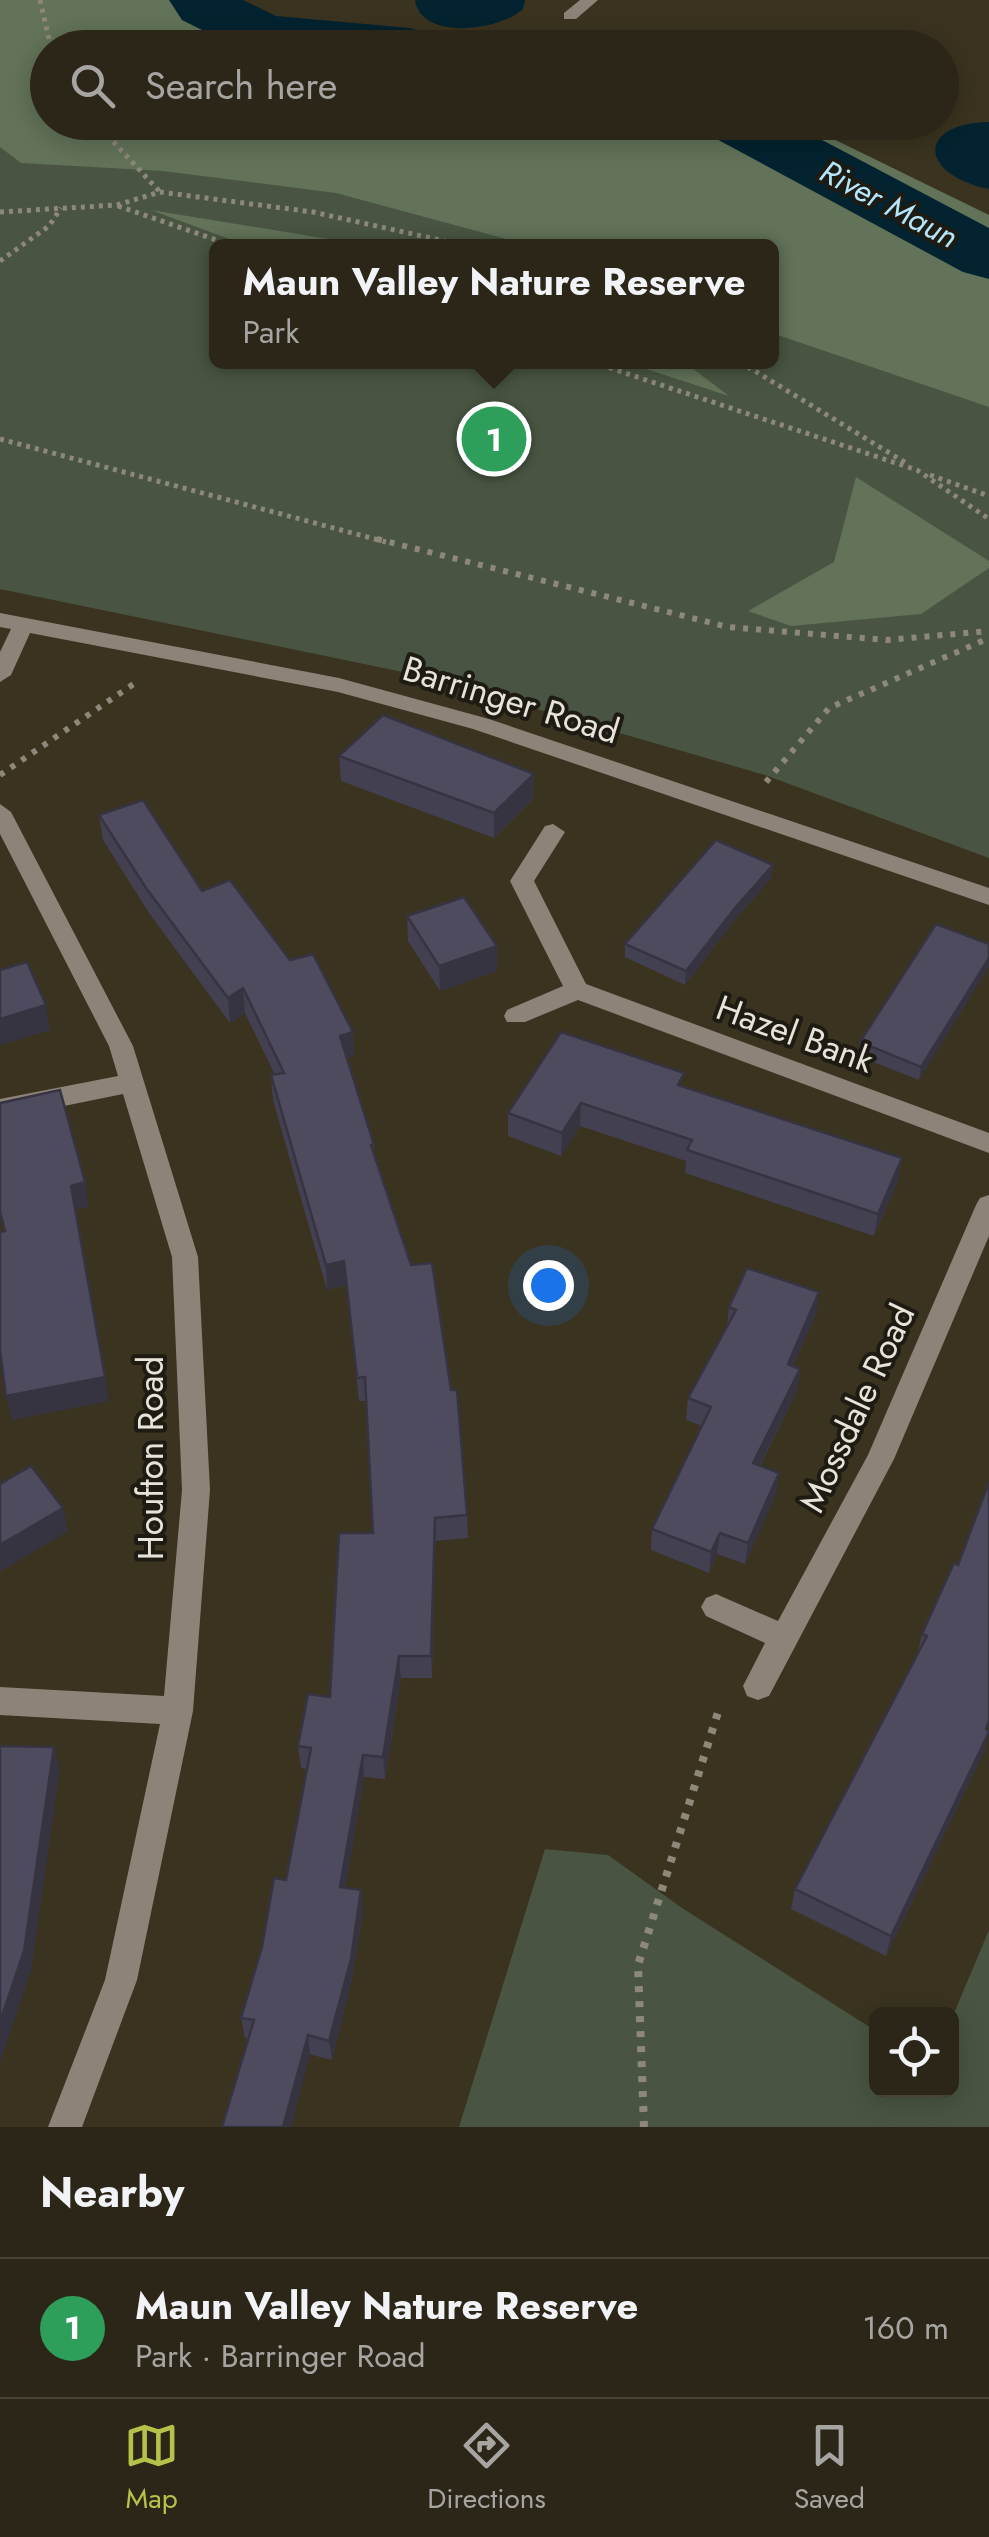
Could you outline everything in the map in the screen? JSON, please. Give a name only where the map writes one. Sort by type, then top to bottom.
[{"type":"street","points":[[570,16],[590,0]]},
{"type":"street","points":[[0,675],[11,622]]},
{"type":"street","name":"Barringer Road","points":[[11,622],[340,685],[481,724],[989,896]]},
{"type":"street","name":"Houfton Road","points":[[0,812],[121,1046],[185,1256],[196,1490],[178,1712],[121,1980],[65,2127]]},
{"type":"street","points":[[516,1016],[577,990],[522,881],[553,832]]},
{"type":"street","name":"Hazel Bank","points":[[577,990],[989,1144]]},
{"type":"street","points":[[0,1110],[132,1083]]},
{"type":"street","name":"Mossdale Road","points":[[758,1686],[880,1459],[989,1205]]},
{"type":"street","points":[[716,1607],[785,1638]]},
{"type":"street","points":[[0,1701],[178,1712]]},
{"type":"path","points":[[40,0],[47,30]]},
{"type":"path","points":[[112,140],[160,192]]},
{"type":"path","points":[[0,212],[117,205],[160,192],[313,212],[435,239]]},
{"type":"path","points":[[117,205],[214,239]]},
{"type":"path","points":[[0,260],[49,226],[61,208]]},
{"type":"path","points":[[613,369],[989,496]]},
{"type":"path","points":[[751,369],[989,519]]},
{"type":"path","points":[[0,440],[496,571],[728,627],[887,640],[989,634]]},
{"type":"path","points":[[743,810],[829,708],[989,634]]},
{"type":"path","points":[[0,775],[178,654]]},
{"type":"path","points":[[644,2127],[638,1964],[720,1704],[758,1686]]},
{"type":"green space","points":[[0,0],[221,0],[318,28],[343,30],[30,30],[30,140],[836,140],[989,215],[989,407],[779,335],[779,239],[506,239],[336,193],[163,171],[21,163],[0,147]]},
{"type":"green space","points":[[0,15],[30,36],[30,140],[685,140],[989,288],[989,858],[765,775],[422,676],[0,589]]},
{"type":"green space","points":[[151,210],[328,239],[229,239]]},
{"type":"green space","points":[[646,369],[693,369],[729,396]]},
{"type":"green space","points":[[856,477],[989,561],[989,568],[921,614],[791,626],[748,611],[834,562]]},
{"type":"green space","points":[[545,1849],[608,1855],[682,1908],[869,2027],[869,2097],[959,2097],[957,2007],[989,1930],[989,2127],[459,2127]]},
{"type":"water","points":[[415,0],[525,0],[523,9],[512,17],[463,28],[431,22],[420,13]]},
{"type":"water","points":[[989,122],[989,189],[949,173],[939,162],[935,151],[938,140],[959,140],[959,127]]},
{"type":"building","points":[[383,715],[534,774],[494,813],[339,756]]},
{"type":"building","points":[[143,800],[202,891],[230,880],[290,960],[313,954],[353,1032],[340,1036],[411,1265],[432,1263],[451,1390],[457,1390],[467,1515],[435,1518],[431,1656],[399,1656],[383,1757],[363,1755],[340,1887],[361,1890],[351,1959],[329,2041],[308,2035],[283,2127],[222,2127],[254,2020],[241,2018],[262,1947],[274,1878],[286,1880],[311,1748],[298,1746],[308,1694],[330,1697],[339,1533],[373,1533],[365,1377],[357,1378],[344,1261],[326,1265],[271,1075],[284,1073],[243,988],[228,998],[146,888],[99,815]]},
{"type":"building","points":[[716,840],[773,865],[686,971],[625,944]]},
{"type":"building","points":[[464,897],[497,946],[439,966],[407,916]]},
{"type":"building","points":[[936,924],[989,944],[989,958],[921,1067],[860,1042]]},
{"type":"building","points":[[27,962],[46,1005],[0,1019],[0,970]]},
{"type":"building","points":[[561,1032],[684,1073],[678,1085],[902,1158],[878,1214],[687,1150],[692,1140],[581,1103],[562,1133],[508,1113]]},
{"type":"building","points":[[60,1090],[85,1182],[71,1186],[105,1377],[6,1396],[0,1350],[0,1232],[5,1231],[0,1211],[0,1103]]},
{"type":"building","points":[[747,1268],[819,1292],[788,1364],[800,1369],[753,1463],[779,1473],[748,1543],[720,1533],[711,1552],[652,1529],[711,1407],[688,1398],[736,1310],[729,1307]]},
{"type":"building","points":[[31,1466],[63,1508],[0,1545],[0,1484]]},
{"type":"building","points":[[989,1482],[989,1732],[891,1936],[795,1889],[927,1636],[922,1634],[954,1563],[958,1565]]},
{"type":"building","points":[[0,1746],[54,1747],[24,1951],[0,2022]]},
{"type":"waterway","name":"River Maun","points":[[201,0],[205,6],[254,30]]},
{"type":"waterway","name":"River Maun","points":[[769,140],[989,257]]},
{"type":"place","name":"Maun Valley Nature Reserve","points":[[494,439]]}]
